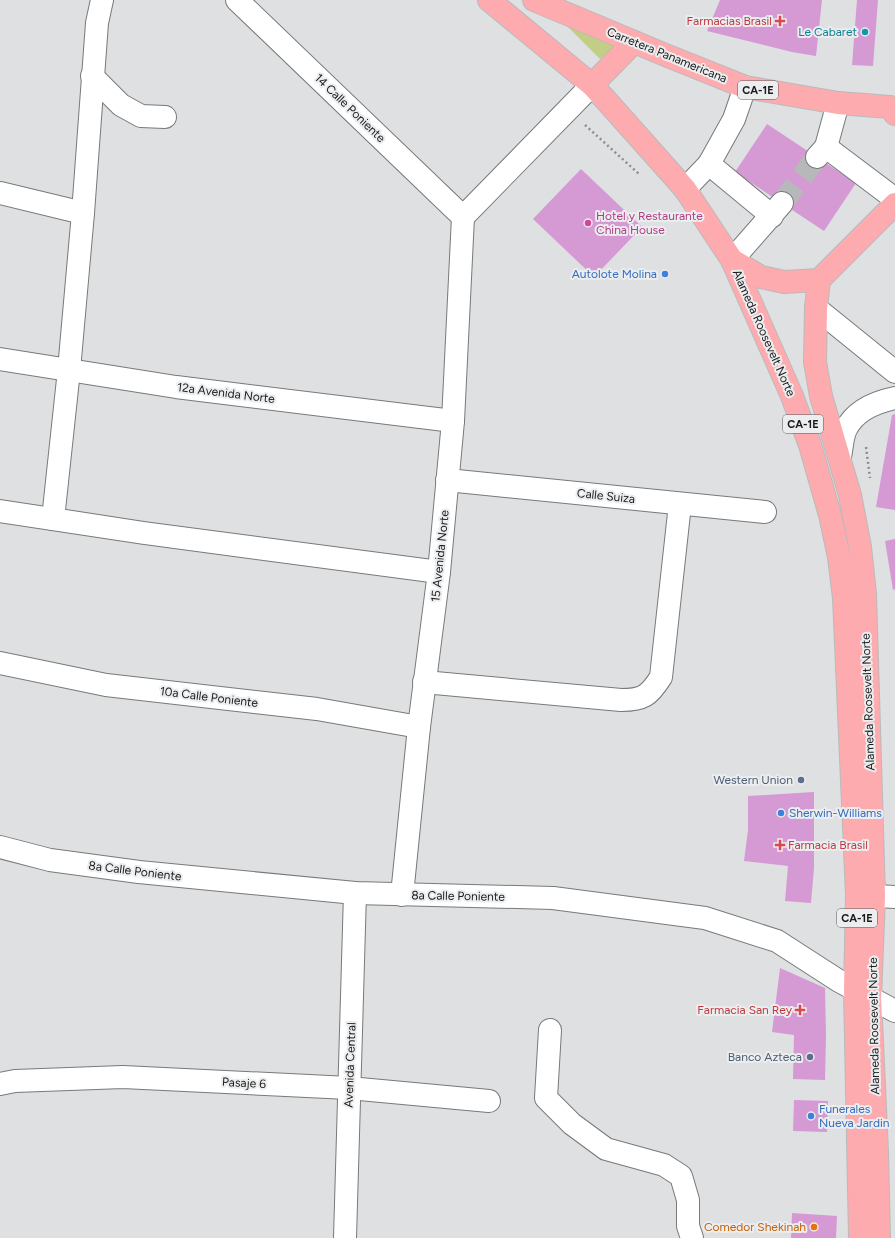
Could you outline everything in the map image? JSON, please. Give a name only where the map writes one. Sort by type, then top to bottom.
[{"type":"highway","name":"CA-1E","points":[[489,0],[592,85],[685,189],[732,260]]},
{"type":"highway","name":"Carretera Panamericana","points":[[534,0],[745,87],[838,103],[890,107],[895,114]]},
{"type":"highway","points":[[592,85],[634,42]]},
{"type":"highway","points":[[732,260],[761,277],[784,282],[818,280],[895,204]]},
{"type":"highway","name":"Alameda Roosevelt Norte","points":[[732,260],[792,396],[802,423],[822,484],[839,557],[875,896]]},
{"type":"highway","name":"Alameda Roosevelt Norte","points":[[818,280],[815,362],[821,396],[850,495],[859,540],[865,594],[875,896],[863,994],[860,1238]]},
{"type":"highway","name":"Alameda Roosevelt Norte","points":[[863,994],[877,1152],[879,1238]]},
{"type":"street","points":[[52,518],[69,370],[83,213],[97,23],[102,0]]},
{"type":"street","name":"14 Calle Poniente","points":[[238,0],[463,217]]},
{"type":"street","points":[[92,76],[121,105],[141,116],[165,118]]},
{"type":"street","points":[[463,217],[592,85]]},
{"type":"street","points":[[685,189],[709,164],[734,119],[745,87]]},
{"type":"street","points":[[838,103],[822,152],[895,199]]},
{"type":"street","points":[[709,164],[777,209],[732,260]]},
{"type":"street","points":[[0,193],[83,213]]},
{"type":"street","name":"15 Avenida Norte","points":[[402,895],[424,682],[439,572],[453,421],[463,217]]},
{"type":"street","points":[[816,308],[895,372]]},
{"type":"street","name":"12a Avenida Norte","points":[[0,359],[176,387],[453,421]]},
{"type":"street","points":[[840,457],[846,431],[853,418],[859,413],[884,401],[895,398]]},
{"type":"street","name":"Calle Suiza","points":[[447,480],[764,512]]},
{"type":"street","points":[[424,682],[621,700],[637,700],[652,691],[661,677],[680,504]]},
{"type":"street","points":[[0,511],[144,533],[439,572]]},
{"type":"street","name":"10a Calle Poniente","points":[[0,663],[106,685],[317,709],[419,727]]},
{"type":"street","name":"8a Calle Poniente","points":[[0,847],[50,860],[139,872],[354,893],[553,898],[705,918],[778,941],[863,994],[895,1011]]},
{"type":"street","name":"Avenida Central","points":[[345,1238],[354,893]]},
{"type":"street","points":[[550,1030],[546,1098],[572,1124],[606,1149],[664,1165],[681,1176],[688,1200],[688,1226],[692,1238]]},
{"type":"street","name":"Pasaje 6","points":[[0,1084],[15,1081],[123,1078],[349,1088],[488,1101]]},
{"type":"green space","points":[[548,7],[620,42],[600,59]]},
{"type":"building","points":[[720,0],[822,0],[816,56],[792,52],[707,31]]},
{"type":"building","name":"Le Cabaret","points":[[857,0],[878,0],[873,66],[852,65]]},
{"type":"building","points":[[767,124],[856,183],[824,231],[735,172]]},
{"type":"building","name":"Hotel y Restaurante China House","points":[[581,169],[642,227],[594,277],[533,219]]},
{"type":"building","points":[[895,414],[895,510],[876,507],[892,415]]},
{"type":"building","points":[[895,539],[895,589],[893,590],[885,541]]},
{"type":"building","points":[[814,792],[814,868],[811,903],[785,901],[788,866],[744,861],[748,830],[748,796]]},
{"type":"building","name":"Farmacia San Rey","points":[[780,968],[825,988],[825,1080],[793,1079],[794,1035],[772,1032]]},
{"type":"building","name":"Funerales Nueva Jardin","points":[[794,1100],[828,1101],[827,1132],[793,1131]]},
{"type":"building","name":"Comedor Shekinah","points":[[792,1213],[837,1216],[836,1238],[791,1238]]},
{"type":"tunnel","points":[[782,203],[817,157]]},
{"type":"place","name":"Farmacias Brasil","points":[[780,21]]},
{"type":"place","name":"Le Cabaret","points":[[865,32]]},
{"type":"place","name":"Hotel y Restaurante China House","points":[[588,223]]},
{"type":"place","name":"Autolote Molina","points":[[665,274]]},
{"type":"place","name":"Western Union","points":[[801,780]]},
{"type":"place","name":"Sherwin-Williams","points":[[781,813]]},
{"type":"place","name":"Farmacia Brasil","points":[[780,845]]},
{"type":"place","name":"Farmacia San Rey","points":[[800,1010]]},
{"type":"place","name":"Banco Azteca","points":[[810,1057]]},
{"type":"place","name":"Funerales Nueva Jardin","points":[[811,1116]]},
{"type":"place","name":"Comedor Shekinah","points":[[814,1227]]}]
